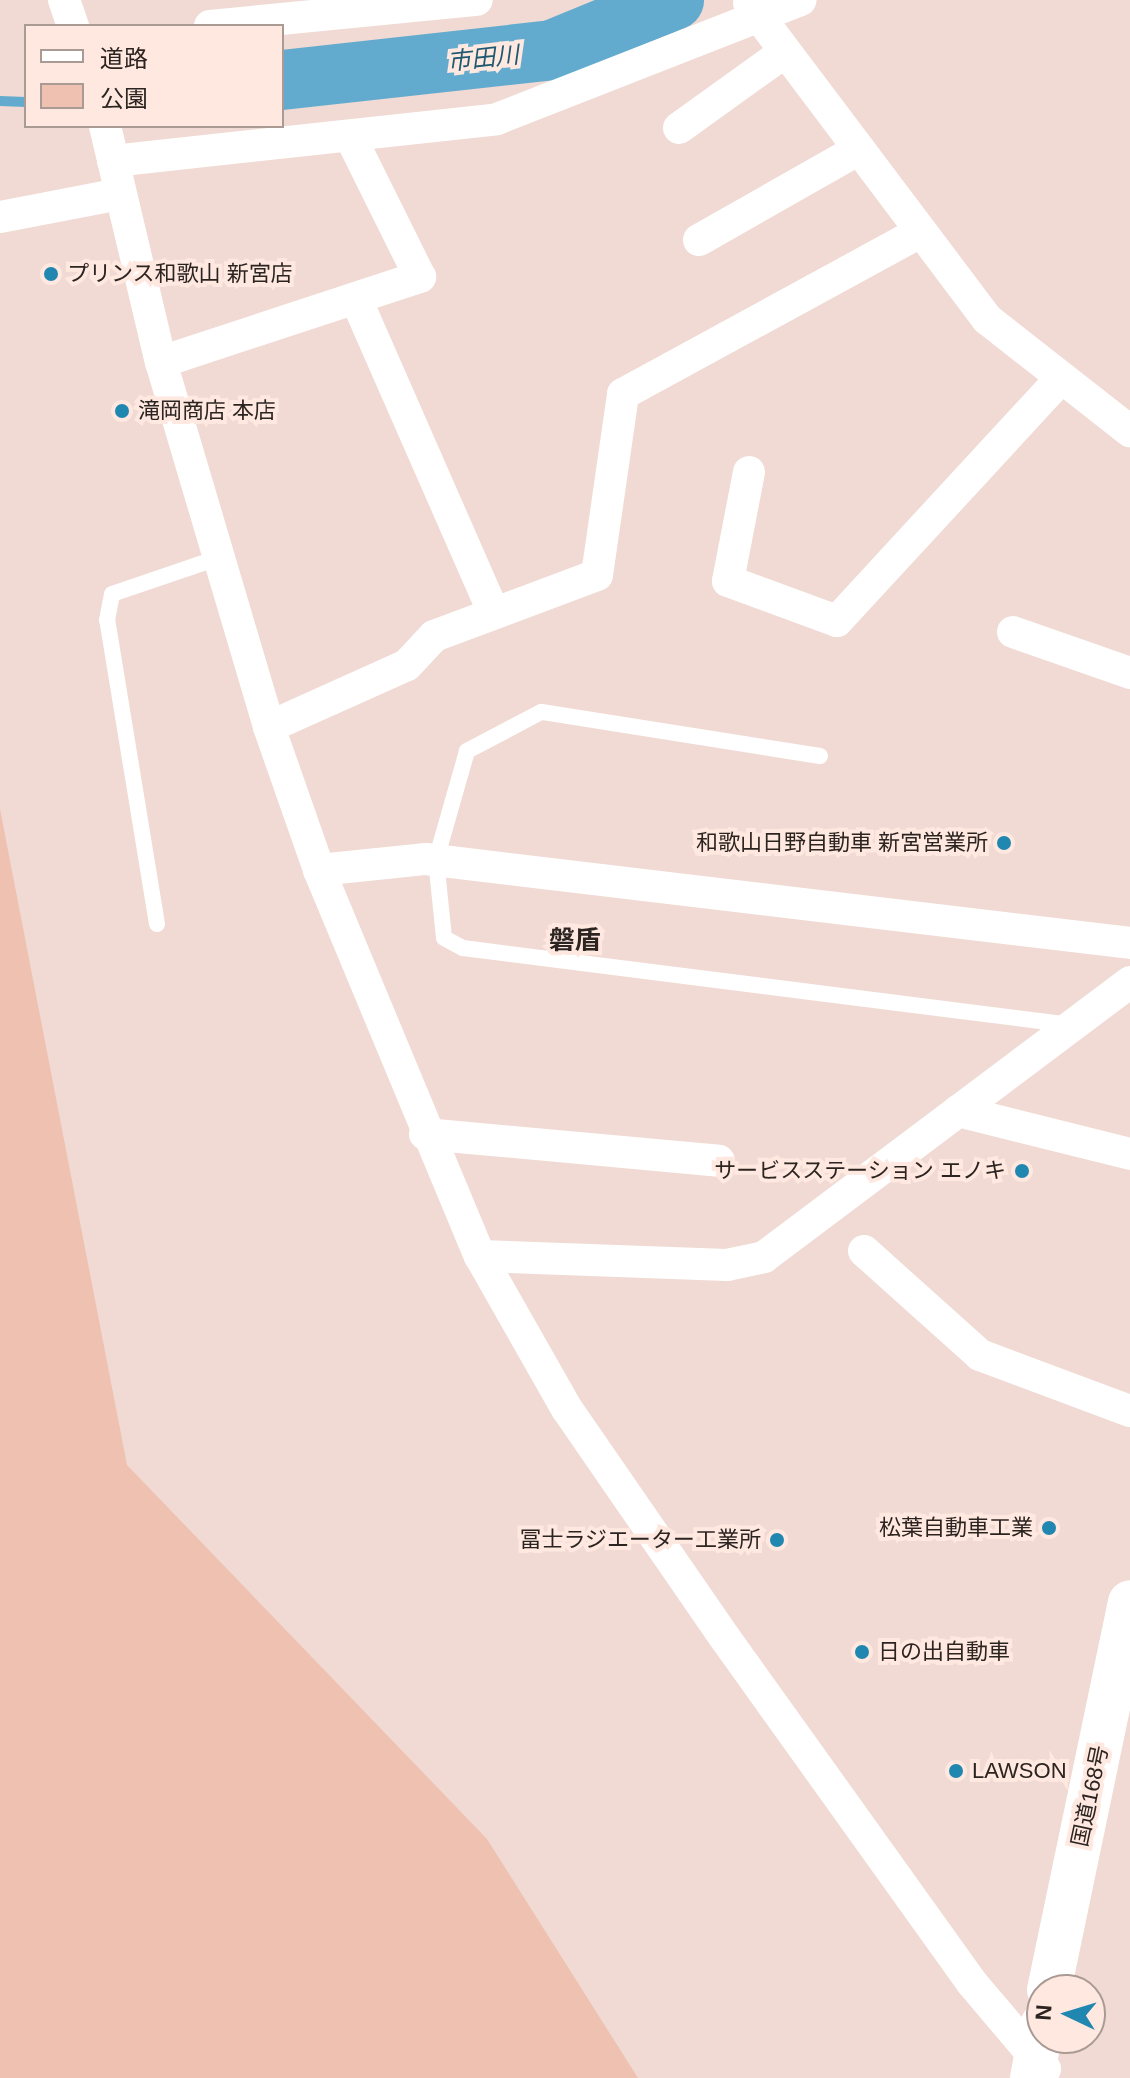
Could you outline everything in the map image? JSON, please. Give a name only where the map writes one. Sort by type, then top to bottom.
[{"type":"highway","name":"国道168号","points":[[1052,1974],[1130,1602]]},
{"type":"street","points":[[64,0],[72,24]]},
{"type":"street","points":[[231,24],[477,0]]},
{"type":"street","points":[[801,0],[752,10],[497,119],[351,138],[109,142],[161,362],[215,559],[269,727],[319,870],[425,1134],[480,1256],[567,1409],[725,1638],[972,1983],[1038,2063]]},
{"type":"street","points":[[752,10],[782,54],[859,149],[918,233],[987,319],[1130,431]]},
{"type":"street","points":[[679,128],[782,54]]},
{"type":"street","points":[[161,362],[420,277],[351,138]]},
{"type":"street","points":[[699,240],[859,149]]},
{"type":"street","points":[[0,217],[120,194]]},
{"type":"street","points":[[269,727],[407,665],[434,636],[597,575],[623,394],[918,233]]},
{"type":"street","points":[[356,299],[494,613]]},
{"type":"street","points":[[749,472],[728,581],[837,621],[1061,378]]},
{"type":"street","points":[[1013,632],[1130,673]]},
{"type":"street","points":[[319,870],[436,860],[1130,943]]},
{"type":"street","points":[[480,1256],[727,1265],[764,1257],[1130,982]]},
{"type":"street","points":[[958,1111],[1130,1154]]},
{"type":"street","points":[[425,1134],[719,1161]]},
{"type":"street","points":[[864,1251],[980,1355],[1130,1411]]},
{"type":"lane","points":[[157,924],[107,620],[112,594],[215,559]]},
{"type":"lane","points":[[820,756],[541,712],[467,751],[436,860],[444,938],[463,948],[1072,1026]]},
{"type":"green space","points":[[0,809],[127,1465],[487,1839],[638,2078],[0,2078]]},
{"type":"waterway","name":"市田川","points":[[284,80],[552,50],[674,0]]},
{"type":"waterway","name":"市田川","points":[[0,101],[24,102]]},
{"type":"place","name":"プリンス和歌山 新宮店","points":[[51,274]]},
{"type":"place","name":"滝岡商店 本店","points":[[122,411]]},
{"type":"place","name":"和歌山日野自動車 新宮営業所","points":[[1004,843]]},
{"type":"place","name":"サービスステーション エノキ","points":[[1022,1171]]},
{"type":"place","name":"松葉自動車工業","points":[[1049,1528]]},
{"type":"place","name":"冨士ラジエーター工業所","points":[[777,1540]]},
{"type":"place","name":"日の出自動車","points":[[862,1652]]},
{"type":"place","name":"LAWSON","points":[[956,1771]]},
{"type":"district","name":"磐盾","points":[[575,941]]}]
